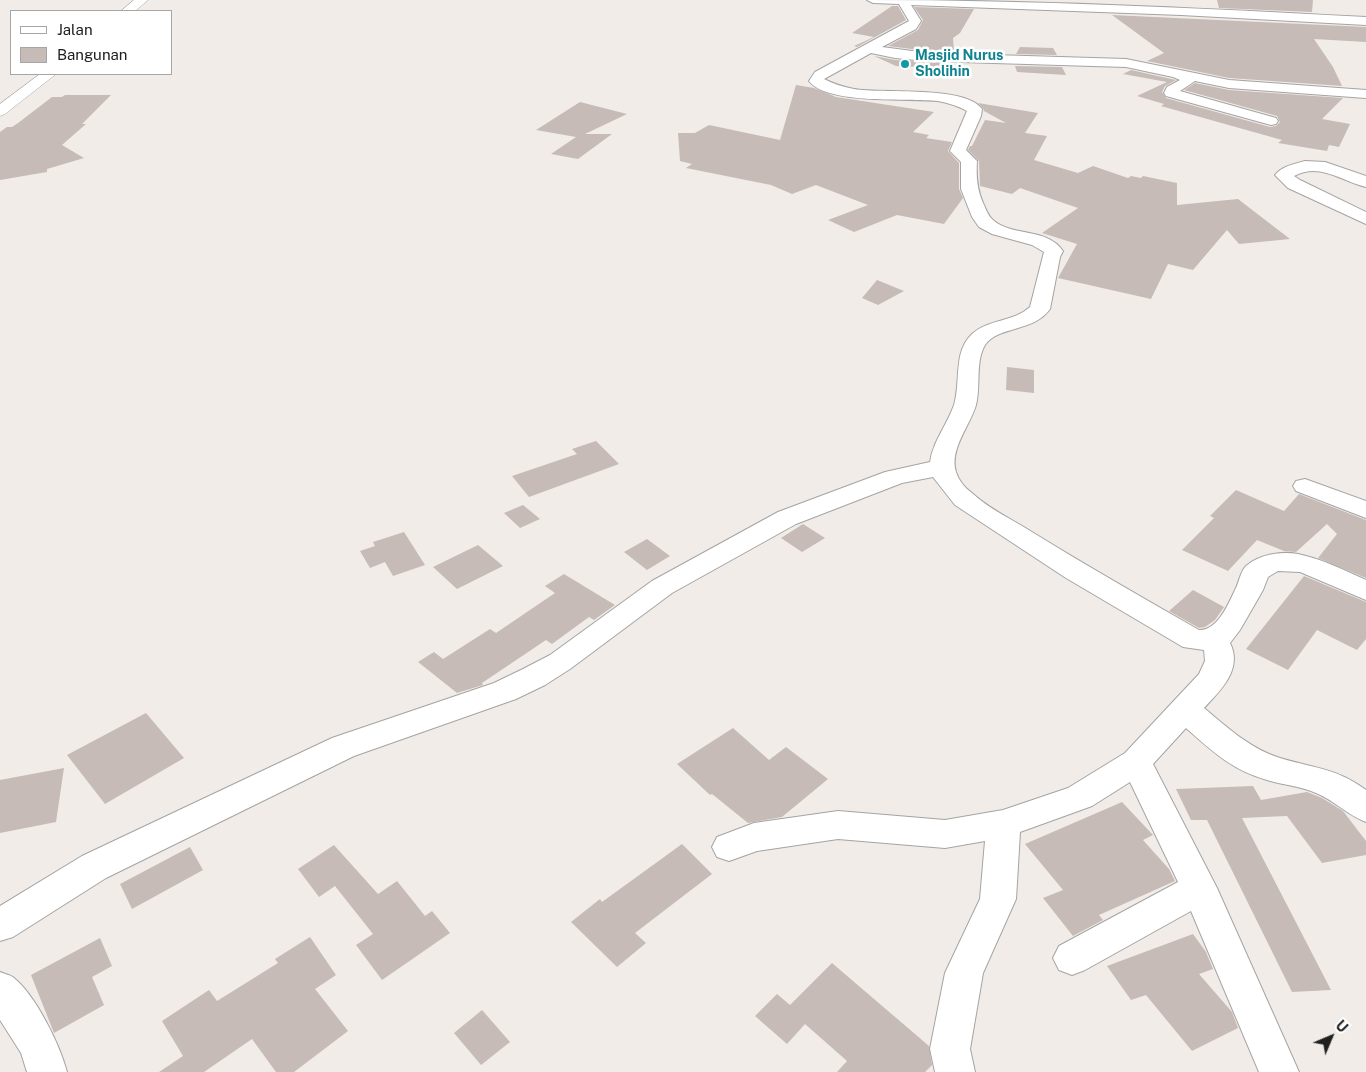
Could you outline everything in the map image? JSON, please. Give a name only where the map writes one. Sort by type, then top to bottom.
[{"type":"street","points":[[128,10],[142,0]]},
{"type":"street","points":[[874,0],[1032,3],[1366,21]]},
{"type":"street","points":[[903,1],[915,21],[914,23],[871,49],[820,75],[816,81],[845,91],[881,97],[908,96],[945,99],[968,105],[974,109],[974,116],[958,150],[969,161],[967,175],[970,192],[984,223],[993,228],[1045,243],[1054,251],[1051,257],[1040,309],[1034,316],[1026,320],[988,333],[973,346],[965,404],[946,448],[943,469],[952,487],[964,500],[1076,572],[1193,640],[1213,639],[1226,630],[1249,590],[1256,572],[1273,563],[1290,562],[1310,566],[1366,591]]},
{"type":"street","points":[[1316,4],[1325,18]]},
{"type":"street","points":[[871,49],[895,54],[920,56],[1126,63],[1228,84],[1366,94]]},
{"type":"street","points":[[1178,74],[1189,79],[1172,90],[1171,93],[1270,121]]},
{"type":"street","points":[[0,111],[48,75]]},
{"type":"street","points":[[1366,182],[1337,169],[1317,165],[1291,170],[1283,176],[1294,184],[1366,219]]},
{"type":"street","points":[[0,925],[94,867],[343,747],[505,691],[534,677],[560,662],[662,587],[787,518],[894,477],[924,470],[943,469]]},
{"type":"street","points":[[1306,486],[1366,510]]},
{"type":"street","points":[[729,847],[754,837],[838,825],[945,834],[1003,824],[1080,797],[1136,762],[1212,680],[1220,660],[1220,653],[1213,639]]},
{"type":"street","points":[[1185,709],[1232,750],[1269,768],[1323,780],[1343,791],[1366,808]]},
{"type":"street","points":[[1136,762],[1199,888],[1279,1072]]},
{"type":"street","points":[[956,1072],[950,1050],[964,973],[998,899],[1003,824]]},
{"type":"street","points":[[1072,958],[1199,888]]},
{"type":"street","points":[[0,990],[21,1016],[45,1062],[47,1072]]},
{"type":"building","points":[[1217,0],[1313,0],[1312,12],[1219,8]]},
{"type":"building","points":[[892,6],[898,6],[906,20],[857,47],[854,46],[874,37],[852,33]]},
{"type":"building","points":[[914,7],[974,9],[960,33],[953,38],[954,52],[888,46],[918,30],[923,20]]},
{"type":"building","points":[[1112,15],[1366,27],[1366,42],[1314,39],[1333,67],[1342,86],[1229,78],[1147,61],[1164,53]]},
{"type":"building","points":[[1020,47],[1053,48],[1057,55],[1016,54]]},
{"type":"building","points":[[874,56],[895,60],[954,64],[955,66],[941,68],[896,66]]},
{"type":"building","points":[[1015,66],[1062,67],[1066,75],[1017,72]]},
{"type":"building","points":[[1131,70],[1176,80],[1165,86],[1162,92],[1166,98],[1270,127],[1276,126],[1280,122],[1277,116],[1184,90],[1195,83],[1229,90],[1343,98],[1322,119],[1350,124],[1339,147],[1329,145],[1327,151],[1278,143],[1282,140],[1161,106],[1164,104],[1137,96],[1167,82],[1123,74]]},
{"type":"building","points":[[796,85],[814,88],[836,97],[934,112],[913,132],[929,135],[926,138],[952,142],[948,151],[959,163],[959,189],[963,198],[944,224],[897,215],[854,232],[828,220],[868,205],[816,185],[792,194],[771,185],[686,168],[692,164],[680,161],[678,133],[695,133],[709,125],[780,140]]},
{"type":"building","points":[[65,95],[111,95],[82,124],[86,124],[62,145],[84,158],[47,169],[47,172],[0,180],[0,132],[18,123],[52,97],[62,97]]},
{"type":"building","points":[[580,102],[627,114],[585,134],[612,134],[578,159],[551,154],[576,137],[536,130]]},
{"type":"building","points":[[978,103],[1038,113],[1025,133],[1047,136],[1034,160],[1078,173],[1093,166],[1128,178],[1131,176],[1141,178],[1143,176],[1177,183],[1177,205],[1238,199],[1290,239],[1239,244],[1227,230],[1193,270],[1168,264],[1151,299],[1058,278],[1077,244],[1042,233],[1078,208],[1020,188],[1012,194],[980,186],[979,161],[968,150],[972,146],[985,120],[1006,123],[984,111]]},
{"type":"building","points":[[877,280],[904,291],[878,305],[862,298]]},
{"type":"building","points":[[1007,367],[1034,370],[1034,393],[1006,390]]},
{"type":"building","points":[[596,441],[619,464],[529,497],[512,476],[577,454],[572,449]]},
{"type":"building","points":[[1236,490],[1284,511],[1299,494],[1366,520],[1366,578],[1318,558],[1337,534],[1327,524],[1296,552],[1284,551],[1257,540],[1228,571],[1182,550],[1214,518],[1210,516]]},
{"type":"building","points":[[523,505],[540,519],[520,528],[504,513]]},
{"type":"building","points":[[803,524],[825,538],[802,552],[781,538]]},
{"type":"building","points":[[404,532],[425,565],[393,576],[385,562],[370,568],[360,551],[375,546],[373,542]]},
{"type":"building","points":[[647,539],[670,556],[647,570],[624,552]]},
{"type":"building","points":[[478,545],[503,566],[457,589],[433,567]]},
{"type":"building","points":[[564,574],[615,605],[594,620],[589,617],[552,644],[546,640],[482,683],[483,685],[457,693],[418,662],[434,652],[443,659],[490,629],[496,633],[555,593],[545,586]]},
{"type":"building","points":[[1304,576],[1366,602],[1366,639],[1357,650],[1317,630],[1288,670],[1246,649]]},
{"type":"building","points":[[1193,590],[1224,607],[1215,620],[1205,627],[1199,628],[1169,611]]},
{"type":"building","points":[[146,713],[184,758],[105,804],[67,755]]},
{"type":"building","points":[[733,728],[769,760],[786,747],[828,779],[782,817],[748,823],[712,794],[710,795],[677,764]]},
{"type":"building","points":[[64,768],[56,822],[0,833],[0,780]]},
{"type":"building","points":[[1253,786],[1261,800],[1307,792],[1322,798],[1343,811],[1366,841],[1366,855],[1322,863],[1287,816],[1242,818],[1331,990],[1292,992],[1207,820],[1191,820],[1176,789]]},
{"type":"building","points":[[1122,802],[1153,835],[1143,840],[1169,869],[1175,881],[1099,915],[1103,920],[1073,936],[1043,898],[1063,890],[1025,844]]},
{"type":"building","points":[[682,844],[712,874],[635,933],[646,943],[617,967],[571,922],[600,899],[602,902]]},
{"type":"building","points":[[334,845],[378,894],[397,881],[425,916],[432,911],[450,933],[382,980],[356,945],[373,934],[335,886],[319,897],[298,869]]},
{"type":"building","points":[[190,847],[203,870],[132,909],[120,884]]},
{"type":"building","points":[[1193,934],[1206,952],[1213,969],[1199,974],[1232,1012],[1238,1028],[1192,1051],[1146,995],[1131,1000],[1107,966]]},
{"type":"building","points":[[310,937],[336,975],[315,989],[348,1031],[294,1072],[276,1072],[252,1039],[204,1072],[159,1072],[183,1056],[162,1021],[209,990],[217,1001],[278,963],[275,959]]},
{"type":"building","points":[[100,938],[112,966],[92,977],[104,1005],[54,1033],[31,975]]},
{"type":"building","points":[[832,963],[929,1046],[932,1065],[925,1072],[837,1072],[847,1061],[805,1024],[787,1044],[755,1016],[777,994],[790,1005]]},
{"type":"building","points":[[482,1010],[510,1042],[481,1065],[454,1033]]},
{"type":"place","name":"Masjid Nurus Sholihin","points":[[905,64]]}]
